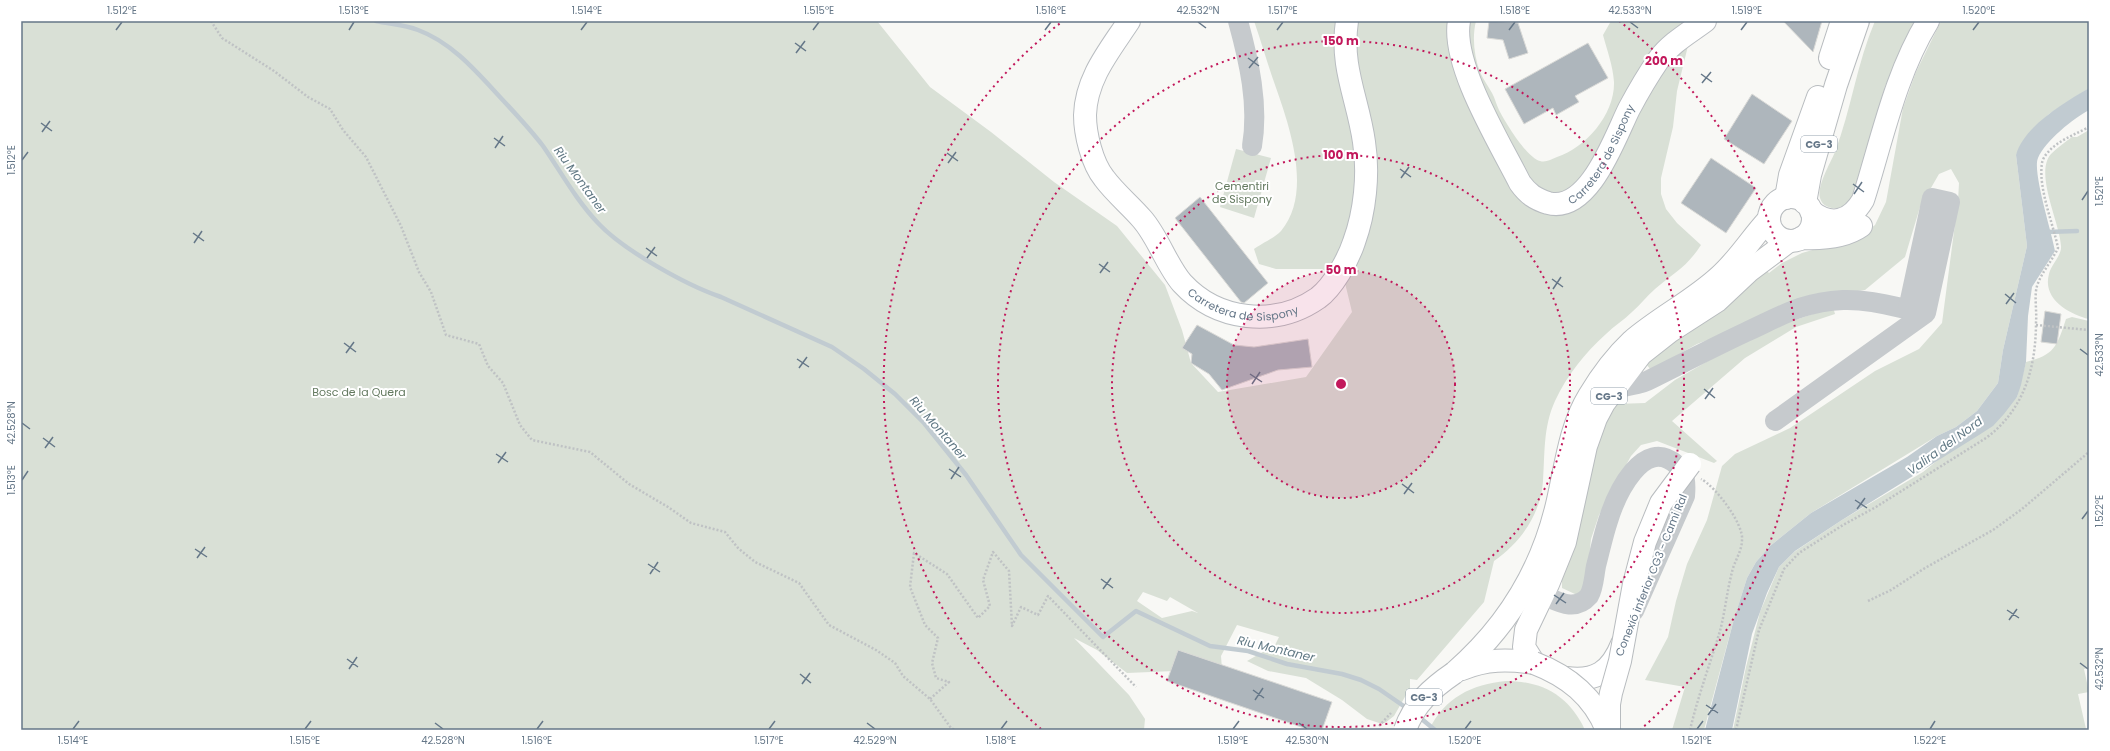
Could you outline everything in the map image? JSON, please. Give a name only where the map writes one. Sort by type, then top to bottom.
[{"type":"main road","name":"Carretera de Sispony","points":[[1129,21],[1104,58],[1095,75],[1089,90],[1085,114],[1088,142],[1103,178],[1144,220],[1181,282],[1207,305],[1234,314],[1263,318],[1294,311],[1319,298],[1342,270],[1354,242],[1364,206],[1366,180],[1364,143],[1348,78],[1345,49],[1347,21]]},
{"type":"main road","name":"Carretera de Sispony","points":[[1459,21],[1458,47],[1462,63],[1477,98],[1520,183],[1527,193],[1535,198],[1558,204],[1574,199],[1593,180],[1630,107],[1662,55],[1672,44],[1705,21]]},
{"type":"main road","name":"CG-3","points":[[1762,226],[1763,212],[1776,190],[1790,175],[1805,137],[1842,21]]},
{"type":"main road","name":"CG-3","points":[[1801,204],[1836,85],[1858,21]]},
{"type":"main road","points":[[1801,204],[1824,220],[1849,217],[1860,206],[1896,92],[1912,51],[1928,21]]},
{"type":"main road","points":[[1762,226],[1770,225],[1777,236],[1795,240],[1817,238],[1841,235],[1855,230],[1871,216],[1878,196],[1896,92]]},
{"type":"main road","name":"CG-3","points":[[1534,663],[1524,648],[1524,638],[1565,542],[1590,432],[1596,418],[1652,345],[1717,301],[1754,267],[1795,240],[1811,227],[1790,175]]},
{"type":"main road","name":"CG-3","points":[[1454,673],[1489,640],[1512,607],[1533,572],[1543,549],[1553,519],[1566,461],[1579,415],[1590,394],[1613,362],[1641,334],[1721,276],[1746,248],[1762,226],[1774,205],[1801,204]]},
{"type":"main road","points":[[1608,730],[1609,704],[1640,561],[1652,522],[1662,502],[1695,471]]},
{"type":"main road","points":[[1566,678],[1583,680],[1595,677],[1608,668],[1618,655],[1624,640]]},
{"type":"main road","name":"CG-3","points":[[1405,730],[1420,702],[1435,685],[1454,673],[1475,664],[1494,660],[1514,660],[1534,663],[1551,669],[1566,678],[1592,702],[1608,730]]},
{"type":"street","points":[[1238,21],[1247,54],[1253,100],[1255,129],[1252,146]]},
{"type":"street","points":[[1627,379],[1642,385],[1706,350],[1792,309],[1820,302],[1843,300],[1866,301],[1917,311],[1775,420]]},
{"type":"street","points":[[1579,415],[1627,379],[1641,334]]},
{"type":"street","name":"Conexió inferior CG3 - Cami Ral","points":[[1543,595],[1569,606],[1585,601],[1592,591],[1608,520],[1636,468],[1644,459],[1653,456],[1662,457],[1674,462],[1681,469],[1686,483],[1685,496],[1633,614],[1612,674],[1598,730]]},
{"type":"path","points":[[212,21],[222,38],[274,71],[308,96],[330,109],[343,130],[369,164],[401,226],[419,272],[431,292],[446,335],[479,344],[488,366],[503,383],[520,425],[532,440],[590,452],[630,484],[668,506],[691,523],[724,532],[738,548],[755,562],[799,584],[829,625],[876,650],[895,663],[903,676],[930,699],[951,728],[955,730]]},
{"type":"path","points":[[1736,730],[1759,630],[1784,569],[1806,549],[1843,525],[1876,507],[1998,429],[2022,398],[2029,381],[2033,363],[2037,286],[2058,248],[2042,177],[2042,162],[2052,148],[2073,134],[2078,134],[2089,126]]},
{"type":"path","points":[[2036,325],[2089,330]]},
{"type":"path","points":[[1868,601],[1891,590],[1925,568],[1993,530],[2022,509],[2089,452]]},
{"type":"path","points":[[1690,730],[1696,704],[1720,631],[1732,572],[1743,540],[1740,530],[1717,491],[1695,471]]},
{"type":"path","points":[[930,699],[949,682],[936,678],[932,663],[938,638],[925,625],[910,587],[914,553],[947,574],[978,618],[990,606],[983,580],[993,552],[1009,571],[1012,626],[1021,607],[1038,615],[1048,596],[1136,687]]},
{"type":"green space","name":"Bosc de la Quera","points":[[21,21],[877,21],[930,87],[991,132],[1054,182],[1117,226],[1165,285],[1182,330],[1191,363],[1218,392],[1306,377],[1352,312],[1345,283],[1322,269],[1276,269],[1259,264],[1254,249],[1279,233],[1291,215],[1296,197],[1297,177],[1295,157],[1286,117],[1254,21],[1476,21],[1474,46],[1476,60],[1481,75],[1511,131],[1529,153],[1540,161],[1544,162],[1568,153],[1588,138],[1597,128],[1610,106],[1614,82],[1603,35],[1611,21],[1694,21],[1677,91],[1673,127],[1661,178],[1661,194],[1666,209],[1677,223],[1701,245],[1685,265],[1655,289],[1629,315],[1598,341],[1565,382],[1555,401],[1548,421],[1541,493],[1538,505],[1528,527],[1512,546],[1494,561],[1484,602],[1417,680],[1410,679],[1410,688],[1394,716],[1385,723],[1379,723],[1367,719],[1342,700],[1306,678],[1268,671],[1247,661],[1275,645],[1279,637],[1237,625],[1221,656],[1222,669],[1127,673],[1097,650],[1074,638],[1129,695],[1145,719],[1144,730],[21,730]],"holes":[[[1143,592],[1167,601],[1170,597],[1198,613],[1192,611],[1162,618],[1137,601]]]},
{"type":"green space","points":[[1875,21],[1916,21],[1885,86],[1875,133],[1856,193],[1843,208],[1830,208],[1822,202],[1820,198],[1820,187],[1841,136],[1863,53]]},
{"type":"green space","points":[[1941,21],[2089,21],[2089,88],[2049,114],[2030,132],[2016,155],[2027,246],[2003,350],[1998,383],[1977,411],[1956,427],[1937,436],[1811,513],[1770,546],[1756,562],[1747,578],[1734,619],[1704,730],[1672,730],[1685,687],[1645,680],[1668,637],[1676,601],[1687,564],[1707,520],[1722,466],[1735,454],[1790,428],[1875,371],[1919,349],[1942,323],[1958,201],[1959,183],[1951,169],[1939,174],[1920,207],[1905,257],[1865,290],[1827,295],[1697,344],[1651,370],[1646,364],[1764,268],[1769,273],[1782,263],[1802,253],[1861,236],[1875,225],[1886,202],[1903,108],[1916,72]]},
{"type":"green space","points":[[2089,130],[2089,319],[2081,317],[2066,309],[2053,298],[2049,291],[2049,274],[2060,253],[2061,246],[2060,236],[2046,185],[2045,173],[2047,162],[2051,154],[2072,137],[2077,137]]},
{"type":"green space","name":"Cementiri de Sispony","points":[[1236,149],[1271,158],[1254,218],[1220,207]]},
{"type":"green space","points":[[1833,307],[1835,314],[1796,327],[1745,358],[1672,421],[1717,461],[1714,463],[1657,441],[1641,445],[1631,456],[1599,515],[1591,539],[1587,578],[1584,588],[1577,595],[1562,588],[1562,578],[1573,553],[1602,424],[1616,404],[1645,403],[1675,380],[1755,334]]},
{"type":"green space","points":[[2072,317],[2089,321],[2089,668],[2084,669],[2089,692],[2078,694],[2086,729],[1733,730],[1746,667],[1760,612],[1779,567],[1794,552],[1842,520],[1923,472],[2017,397],[2026,362],[2043,356],[2054,348],[2066,319]]},
{"type":"green space","points":[[1506,681],[1532,684],[1553,693],[1571,708],[1579,718],[1585,730],[1429,730],[1443,709],[1460,695],[1482,685]]},
{"type":"water","name":"Valira del Nord","points":[[2089,88],[2089,110],[2076,118],[2053,137],[2038,158],[2037,165],[2040,188],[2055,251],[2032,287],[2028,316],[2026,362],[2017,397],[1993,426],[1842,520],[1795,551],[1779,567],[1767,593],[1752,634],[1732,730],[1705,730],[1734,619],[1747,578],[1756,562],[1770,546],[1811,513],[1907,457],[1937,436],[1956,427],[1977,411],[1998,383],[2003,350],[2027,246],[2016,155],[2020,144],[2036,125],[2057,108]]},
{"type":"building","points":[[1489,21],[1518,23],[1528,53],[1509,59],[1503,40],[1487,38]]},
{"type":"building","points":[[1783,21],[1822,21],[1813,52]]},
{"type":"building","points":[[1588,43],[1608,78],[1575,96],[1579,102],[1556,115],[1553,108],[1524,124],[1505,89]]},
{"type":"building","points":[[1752,94],[1792,121],[1764,164],[1724,139]]},
{"type":"building","points":[[1711,158],[1756,188],[1726,233],[1681,203]]},
{"type":"building","points":[[1200,197],[1268,283],[1244,303],[1241,302],[1175,218]]},
{"type":"building","points":[[2045,311],[2061,314],[2057,344],[2041,342]]},
{"type":"building","points":[[1197,325],[1234,345],[1254,347],[1308,339],[1312,367],[1278,370],[1222,390],[1209,374],[1191,363],[1192,354],[1182,348]]},
{"type":"building","points":[[1178,650],[1332,702],[1322,730],[1310,730],[1167,681]]},
{"type":"waterway","name":"Riu Montaner","points":[[376,21],[413,28],[430,35],[452,50],[472,67],[543,146],[590,214],[598,223],[623,244],[656,266],[691,284],[832,347],[864,369],[895,394],[924,423],[966,475],[1021,555],[1103,637],[1136,611],[1210,646],[1248,651],[1287,664],[1342,674],[1361,680],[1379,689],[1408,709]]},
{"type":"waterway","points":[[2047,232],[2077,231]]},
{"type":"waterway","name":"Riu Montaner","points":[[1418,716],[1435,730]]}]
